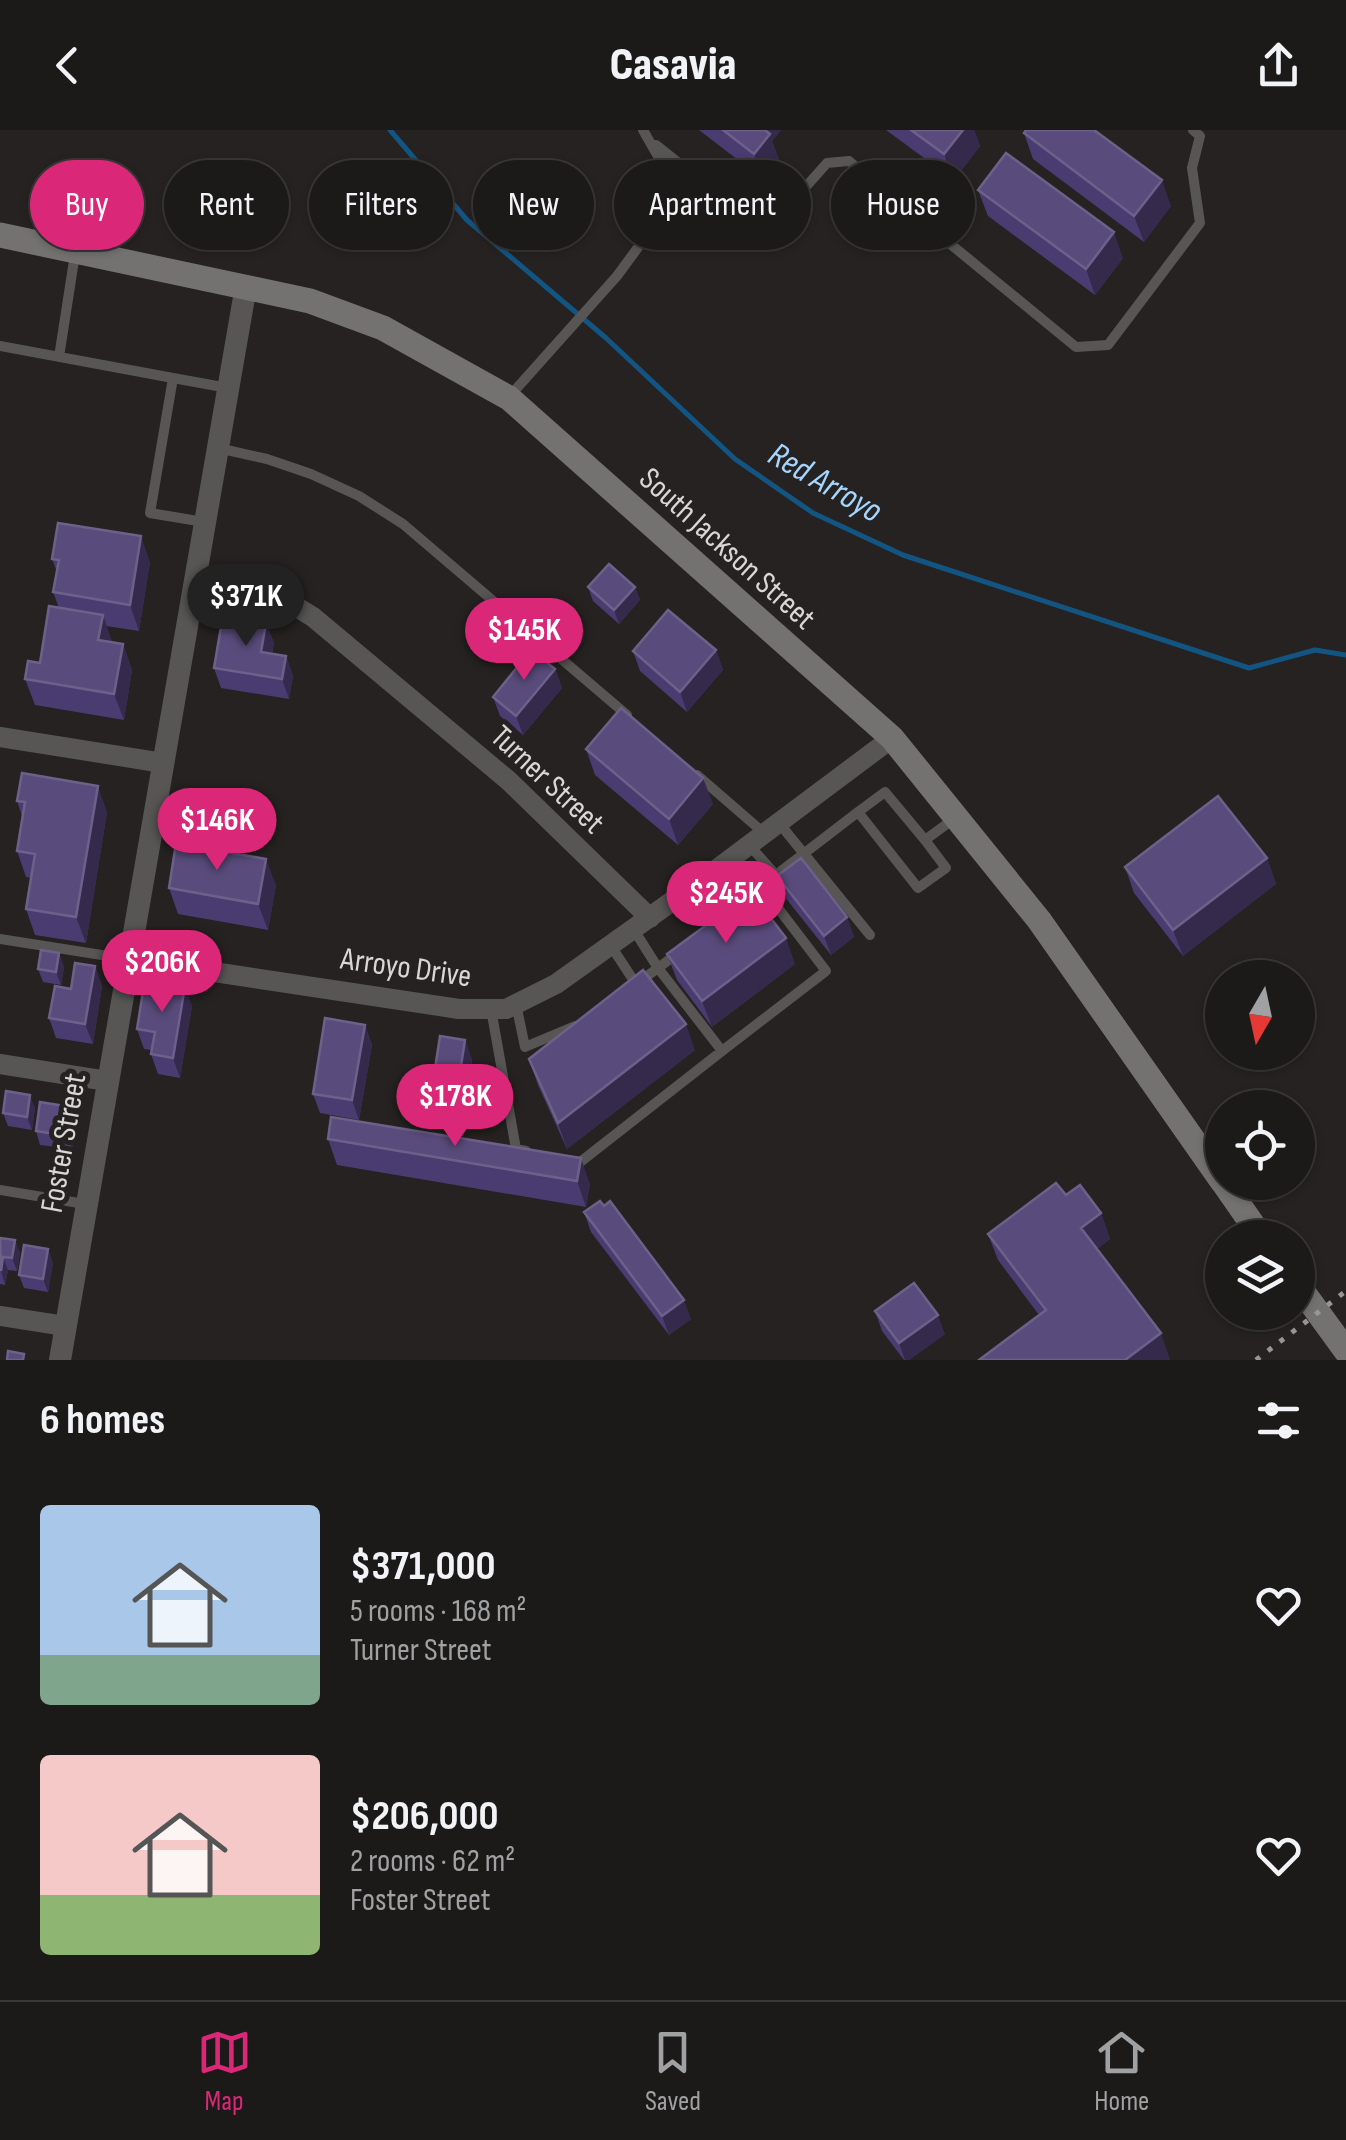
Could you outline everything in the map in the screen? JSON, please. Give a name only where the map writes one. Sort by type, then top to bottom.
[{"type":"main road","name":"South Jackson Street","points":[[0,236],[310,301],[383,328],[508,398],[892,738],[1038,920],[1205,1157]]},
{"type":"main road","points":[[1315,1309],[1346,1352]]},
{"type":"street","name":"Foster Street","points":[[60,1360],[246,286]]},
{"type":"street","name":"Turner Street","points":[[196,574],[248,583],[313,616],[509,782],[642,924]]},
{"type":"street","points":[[0,736],[163,763]]},
{"type":"street","name":"Arroyo Drive","points":[[128,959],[459,1010],[506,1008],[556,984],[611,946],[892,738]]},
{"type":"street","points":[[0,1064],[107,1082]]},
{"type":"street","points":[[0,1316],[66,1326]]},
{"type":"lane","points":[[811,180],[826,163],[848,161],[1076,348],[1108,344],[1200,223],[1192,168],[1200,136],[1193,130]]},
{"type":"lane","points":[[645,134],[676,160]]},
{"type":"lane","points":[[645,134],[659,160]]},
{"type":"lane","points":[[508,398],[556,347],[636,250]]},
{"type":"lane","points":[[59,357],[76,252]]},
{"type":"lane","points":[[0,346],[228,388]]},
{"type":"lane","points":[[172,378],[150,512],[205,522]]},
{"type":"lane","points":[[218,448],[311,474],[359,496],[403,524],[644,730]]},
{"type":"lane","points":[[689,768],[764,833],[805,852],[870,934]]},
{"type":"lane","points":[[726,916],[805,852],[858,812],[885,792],[946,868],[918,888],[858,812]]},
{"type":"lane","points":[[924,840],[956,817]]},
{"type":"lane","points":[[764,833],[776,876]]},
{"type":"lane","points":[[713,872],[739,906]]},
{"type":"lane","points":[[564,1160],[579,1163],[826,971],[762,887]]},
{"type":"lane","points":[[642,924],[658,968],[722,1051]]},
{"type":"lane","points":[[0,938],[128,959]]},
{"type":"lane","points":[[611,946],[636,984]]},
{"type":"lane","points":[[625,994],[685,948]]},
{"type":"lane","points":[[516,1004],[525,1046]]},
{"type":"lane","points":[[491,1009],[516,1149],[532,1152]]},
{"type":"lane","points":[[499,1053],[547,1040],[586,1021]]},
{"type":"lane","points":[[0,1190],[86,1204]]},
{"type":"building","points":[[723,130],[765,130],[770,134],[754,154]]},
{"type":"building","points":[[911,130],[963,130],[944,154]]},
{"type":"building","points":[[1094,130],[1162,180],[1134,216],[1024,133]]},
{"type":"building","points":[[1006,153],[1114,232],[1086,269],[978,190]]},
{"type":"building","points":[[58,523],[141,536],[130,605],[53,592],[59,560],[52,559]]},
{"type":"building","points":[[609,564],[635,587],[614,610],[588,587]]},
{"type":"building","points":[[49,606],[103,615],[98,640],[123,644],[114,694],[25,679],[28,661],[40,663]]},
{"type":"building","points":[[668,610],[716,650],[680,692],[633,651]]},
{"type":"building","points":[[223,615],[266,623],[261,652],[286,656],[282,679],[214,668]]},
{"type":"building","points":[[531,650],[555,669],[516,716],[493,697]]},
{"type":"building","points":[[621,708],[703,778],[669,819],[586,749]]},
{"type":"building","points":[[22,773],[98,786],[76,917],[26,909],[35,854],[17,851],[25,802],[17,801]]},
{"type":"building","points":[[1218,796],[1267,858],[1173,930],[1125,867]]},
{"type":"building","points":[[176,843],[266,859],[258,904],[169,888]]},
{"type":"building","points":[[801,858],[847,917],[824,936],[777,876]]},
{"type":"building","points":[[751,892],[786,938],[702,1001],[667,954]]},
{"type":"building","points":[[41,950],[59,953],[56,972],[38,969]]},
{"type":"building","points":[[75,963],[95,966],[85,1024],[49,1018],[55,986],[71,989]]},
{"type":"building","points":[[643,970],[686,1024],[558,1123],[529,1059]]},
{"type":"building","points":[[145,979],[185,986],[173,1058],[151,1054],[155,1032],[137,1029]]},
{"type":"building","points":[[325,1018],[365,1025],[352,1100],[313,1094]]},
{"type":"building","points":[[440,1036],[465,1040],[456,1098],[431,1095]]},
{"type":"building","points":[[6,1091],[30,1095],[27,1117],[3,1113]]},
{"type":"building","points":[[40,1102],[71,1107],[67,1136],[36,1131]]},
{"type":"building","points":[[331,1117],[581,1158],[577,1181],[328,1139]]},
{"type":"building","points":[[1056,1183],[1066,1195],[1080,1185],[1101,1213],[1081,1228],[1161,1333],[1125,1360],[979,1360],[1046,1310],[988,1234]]},
{"type":"building","points":[[600,1201],[604,1206],[610,1201],[684,1300],[662,1316],[584,1212]]},
{"type":"building","points":[[0,1238],[15,1240],[12,1258],[3,1257],[1,1271]]},
{"type":"building","points":[[24,1245],[48,1249],[43,1279],[19,1275]]},
{"type":"building","points":[[914,1283],[938,1315],[899,1343],[875,1311]]},
{"type":"building","points":[[8,1351],[24,1354],[23,1360],[7,1360]]},
{"type":"waterway","name":"Red Arroyo","points":[[390,130],[467,220],[606,338],[735,459],[813,513],[903,555],[1249,668],[1315,650],[1346,655]]},
{"type":"railway","points":[[1256,1360],[1346,1291]]}]
